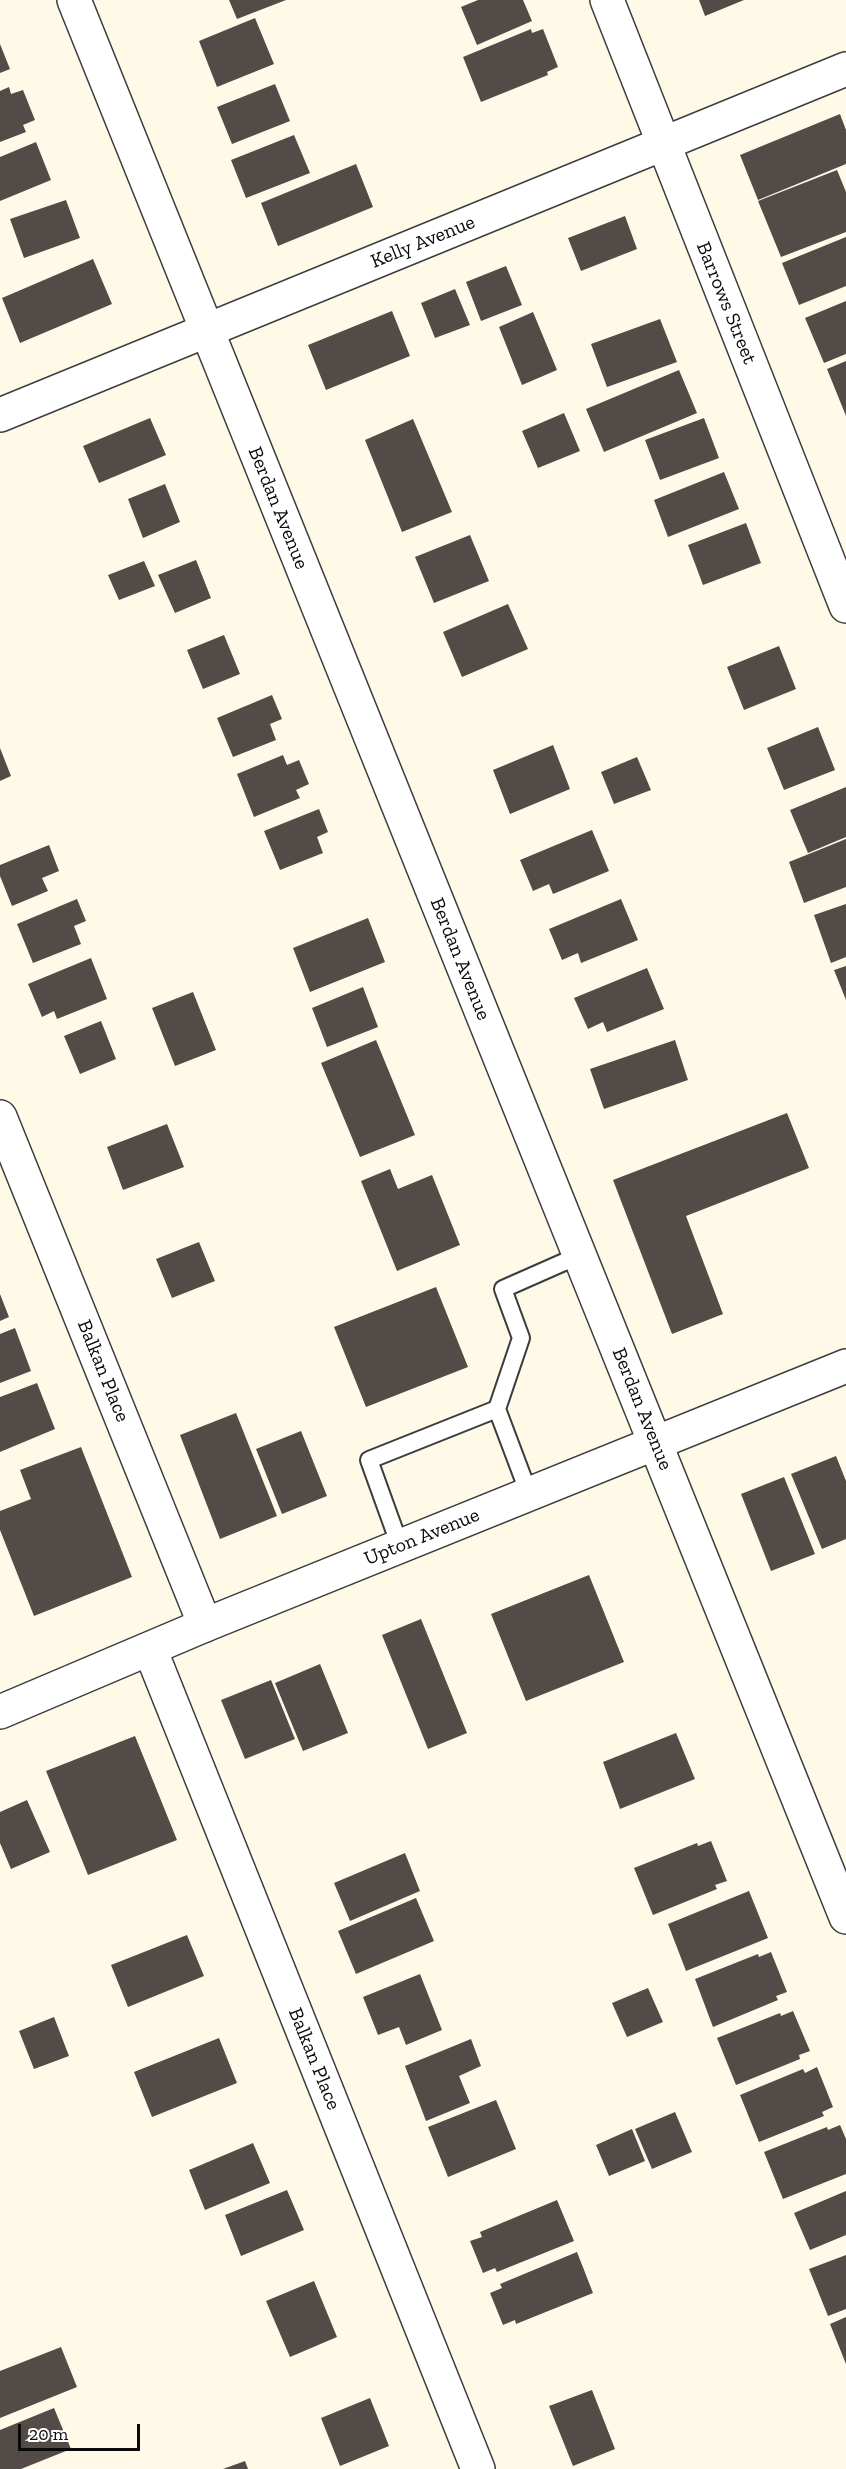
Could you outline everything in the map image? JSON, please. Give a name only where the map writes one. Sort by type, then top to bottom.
[{"type":"street","name":"Berdan Avenue","points":[[74,0],[846,1917]]},
{"type":"street","name":"Barrows Street","points":[[607,0],[846,606]]},
{"type":"street","name":"Kelly Avenue","points":[[0,416],[846,69]]},
{"type":"street","name":"Balkan Place","points":[[0,1117],[205,1625]]},
{"type":"street","name":"Upton Avenue","points":[[0,1712],[205,1625],[846,1366]]},
{"type":"street","name":"Balkan Place","points":[[150,1649],[478,2469]]},
{"type":"lane","points":[[529,1494],[497,1409],[521,1338],[503,1289],[580,1255]]},
{"type":"lane","points":[[400,1546],[369,1460],[497,1409]]},
{"type":"building","points":[[229,0],[286,0],[237,19]]},
{"type":"building","points":[[478,0],[523,0],[532,21],[477,45],[461,7]]},
{"type":"building","points":[[699,0],[744,0],[705,16]]},
{"type":"building","points":[[255,18],[274,64],[217,87],[199,41]]},
{"type":"building","points":[[531,29],[532,33],[543,29],[558,67],[547,72],[548,75],[481,102],[463,57]]},
{"type":"building","points":[[0,44],[10,69],[0,73]]},
{"type":"building","points":[[275,84],[290,121],[232,144],[217,107]]},
{"type":"building","points":[[9,87],[11,94],[23,90],[35,120],[23,125],[26,132],[0,142],[0,91]]},
{"type":"building","points":[[840,114],[846,130],[846,164],[758,200],[740,155]]},
{"type":"building","points":[[294,135],[310,173],[246,198],[231,160]]},
{"type":"building","points":[[36,142],[51,180],[0,201],[0,157]]},
{"type":"building","points":[[356,164],[373,207],[278,246],[261,203]]},
{"type":"building","points":[[837,170],[846,192],[846,232],[781,257],[758,201]]},
{"type":"building","points":[[66,200],[80,238],[24,258],[10,219]]},
{"type":"building","points":[[625,216],[637,249],[581,271],[568,238]]},
{"type":"building","points":[[846,237],[846,286],[799,305],[782,263]]},
{"type":"building","points":[[93,259],[112,304],[20,343],[2,298]]},
{"type":"building","points":[[506,266],[522,305],[481,321],[466,282]]},
{"type":"building","points":[[455,289],[470,325],[435,338],[421,303]]},
{"type":"building","points":[[846,301],[846,354],[824,363],[805,318]]},
{"type":"building","points":[[392,311],[410,356],[326,390],[308,345]]},
{"type":"building","points":[[533,312],[557,370],[522,385],[499,327]]},
{"type":"building","points":[[660,319],[677,362],[607,387],[591,344]]},
{"type":"building","points":[[846,361],[846,416],[827,369]]},
{"type":"building","points":[[679,370],[697,413],[604,452],[586,409]]},
{"type":"building","points":[[564,413],[580,451],[538,468],[522,431]]},
{"type":"building","points":[[150,418],[166,455],[99,483],[83,446]]},
{"type":"building","points":[[704,418],[719,458],[660,480],[645,440]]},
{"type":"building","points":[[413,419],[452,512],[402,532],[365,440]]},
{"type":"building","points":[[724,472],[739,509],[668,537],[654,500]]},
{"type":"building","points":[[165,484],[180,522],[143,538],[128,499]]},
{"type":"building","points":[[746,523],[761,563],[703,585],[688,545]]},
{"type":"building","points":[[470,535],[489,581],[434,603],[415,557]]},
{"type":"building","points":[[196,560],[211,598],[175,613],[158,575]]},
{"type":"building","points":[[144,561],[155,586],[119,600],[108,575]]},
{"type":"building","points":[[508,604],[528,649],[462,677],[443,632]]},
{"type":"building","points":[[224,635],[240,674],[203,689],[187,650]]},
{"type":"building","points":[[779,646],[796,689],[744,710],[727,667]]},
{"type":"building","points":[[272,695],[282,719],[270,724],[276,740],[233,757],[217,718]]},
{"type":"building","points":[[818,727],[835,770],[784,790],[767,748]]},
{"type":"building","points":[[553,745],[570,789],[510,814],[493,770]]},
{"type":"building","points":[[0,748],[11,776],[0,781]]},
{"type":"building","points":[[283,755],[287,765],[299,760],[309,784],[296,790],[300,798],[254,817],[237,774]]},
{"type":"building","points":[[637,757],[651,790],[614,804],[601,772]]},
{"type":"building","points":[[846,787],[846,837],[808,853],[790,810]]},
{"type":"building","points":[[319,809],[328,832],[317,837],[323,853],[280,870],[264,831]]},
{"type":"building","points":[[592,830],[609,871],[553,894],[549,884],[533,891],[520,860]]},
{"type":"building","points":[[846,839],[846,887],[804,903],[789,862]]},
{"type":"building","points":[[49,845],[59,871],[42,878],[48,891],[12,906],[0,876],[0,865]]},
{"type":"building","points":[[77,899],[86,921],[74,926],[81,944],[33,963],[17,924]]},
{"type":"building","points":[[621,899],[638,940],[581,963],[578,953],[562,960],[549,929]]},
{"type":"building","points":[[846,904],[846,957],[831,963],[814,915]]},
{"type":"building","points":[[368,918],[385,962],[310,992],[293,948]]},
{"type":"building","points":[[91,958],[107,999],[57,1019],[54,1011],[42,1017],[28,984]]},
{"type":"building","points":[[846,966],[846,1000],[834,970]]},
{"type":"building","points":[[647,968],[664,1009],[607,1032],[603,1022],[588,1029],[574,998]]},
{"type":"building","points":[[363,987],[378,1027],[327,1047],[312,1008]]},
{"type":"building","points":[[193,992],[216,1050],[175,1066],[152,1008]]},
{"type":"building","points":[[101,1021],[116,1059],[80,1074],[64,1036]]},
{"type":"building","points":[[376,1040],[415,1135],[360,1157],[321,1063]]},
{"type":"building","points":[[675,1040],[688,1080],[604,1109],[590,1069]]},
{"type":"building","points":[[787,1113],[809,1168],[686,1216],[723,1314],[672,1334],[613,1180]]},
{"type":"building","points":[[167,1124],[184,1167],[123,1190],[107,1147]]},
{"type":"building","points":[[390,1169],[398,1189],[432,1175],[460,1245],[397,1271],[361,1181]]},
{"type":"building","points":[[199,1242],[215,1281],[172,1298],[156,1259]]},
{"type":"building","points":[[436,1287],[468,1367],[366,1407],[334,1327]]},
{"type":"building","points":[[0,1294],[9,1317],[0,1321]]},
{"type":"building","points":[[15,1328],[31,1371],[0,1383],[0,1334]]},
{"type":"building","points":[[37,1383],[55,1429],[0,1452],[0,1397]]},
{"type":"building","points":[[236,1413],[277,1516],[220,1539],[180,1435]]},
{"type":"building","points":[[301,1431],[327,1496],[282,1514],[256,1449]]},
{"type":"building","points":[[81,1447],[132,1577],[34,1616],[0,1530],[0,1511],[31,1499],[20,1470]]},
{"type":"building","points":[[836,1456],[846,1481],[846,1539],[822,1549],[791,1474]]},
{"type":"building","points":[[784,1477],[815,1554],[771,1571],[741,1494]]},
{"type":"building","points":[[589,1575],[624,1662],[526,1701],[491,1614]]},
{"type":"building","points":[[421,1619],[467,1733],[428,1749],[382,1635]]},
{"type":"building","points":[[320,1664],[348,1733],[303,1751],[275,1683]]},
{"type":"building","points":[[271,1680],[295,1739],[245,1759],[221,1700]]},
{"type":"building","points":[[676,1733],[695,1779],[620,1809],[603,1762]]},
{"type":"building","points":[[135,1736],[177,1840],[88,1875],[46,1771]]},
{"type":"building","points":[[27,1800],[50,1852],[11,1869],[0,1843],[0,1812]]},
{"type":"building","points":[[711,1841],[727,1881],[715,1885],[717,1889],[653,1915],[634,1868],[697,1843],[698,1846]]},
{"type":"building","points":[[405,1853],[420,1891],[350,1921],[334,1883]]},
{"type":"building","points":[[749,1891],[768,1938],[686,1971],[668,1924]]},
{"type":"building","points":[[416,1898],[434,1941],[356,1974],[338,1931]]},
{"type":"building","points":[[187,1935],[204,1976],[128,2007],[111,1965]]},
{"type":"building","points":[[771,1952],[787,1992],[776,1996],[778,2000],[713,2027],[695,1979],[758,1954],[759,1957]]},
{"type":"building","points":[[420,1974],[442,2030],[406,2045],[399,2027],[378,2035],[363,1997]]},
{"type":"building","points":[[648,1988],[663,2022],[627,2037],[612,2003]]},
{"type":"building","points":[[793,2011],[810,2051],[799,2055],[800,2059],[736,2085],[717,2038],[780,2013],[781,2016]]},
{"type":"building","points":[[54,2017],[69,2056],[34,2069],[19,2031]]},
{"type":"building","points":[[219,2038],[237,2083],[152,2117],[134,2072]]},
{"type":"building","points":[[471,2039],[481,2066],[459,2076],[470,2103],[426,2121],[405,2066]]},
{"type":"building","points":[[817,2067],[833,2107],[822,2112],[824,2116],[759,2142],[740,2095],[803,2069],[805,2073]]},
{"type":"building","points":[[496,2100],[516,2149],[448,2177],[428,2127]]},
{"type":"building","points":[[675,2112],[692,2152],[652,2169],[635,2129]]},
{"type":"building","points":[[840,2125],[846,2139],[846,2174],[783,2199],[764,2152],[827,2127],[828,2130]]},
{"type":"building","points":[[632,2129],[645,2161],[609,2176],[596,2145]]},
{"type":"building","points":[[253,2143],[270,2183],[205,2210],[189,2170]]},
{"type":"building","points":[[287,2190],[304,2230],[241,2256],[225,2215]]},
{"type":"building","points":[[846,2191],[846,2235],[810,2250],[794,2213]]},
{"type":"building","points":[[557,2200],[574,2241],[497,2272],[495,2268],[483,2273],[470,2241],[482,2237],[480,2232]]},
{"type":"building","points":[[577,2252],[593,2293],[516,2324],[515,2320],[503,2325],[490,2293],[502,2288],[500,2284]]},
{"type":"building","points":[[846,2255],[846,2309],[828,2316],[809,2269]]},
{"type":"building","points":[[314,2281],[337,2337],[290,2357],[266,2301]]},
{"type":"building","points":[[846,2317],[846,2364],[830,2324]]},
{"type":"building","points":[[61,2347],[77,2387],[0,2418],[0,2371]]},
{"type":"building","points":[[592,2390],[615,2449],[573,2466],[549,2406]]},
{"type":"building","points":[[370,2398],[389,2446],[340,2466],[321,2418]]},
{"type":"building","points":[[54,2408],[71,2449],[21,2469],[0,2469],[0,2430]]},
{"type":"building","points":[[245,2461],[248,2469],[223,2469]]}]
